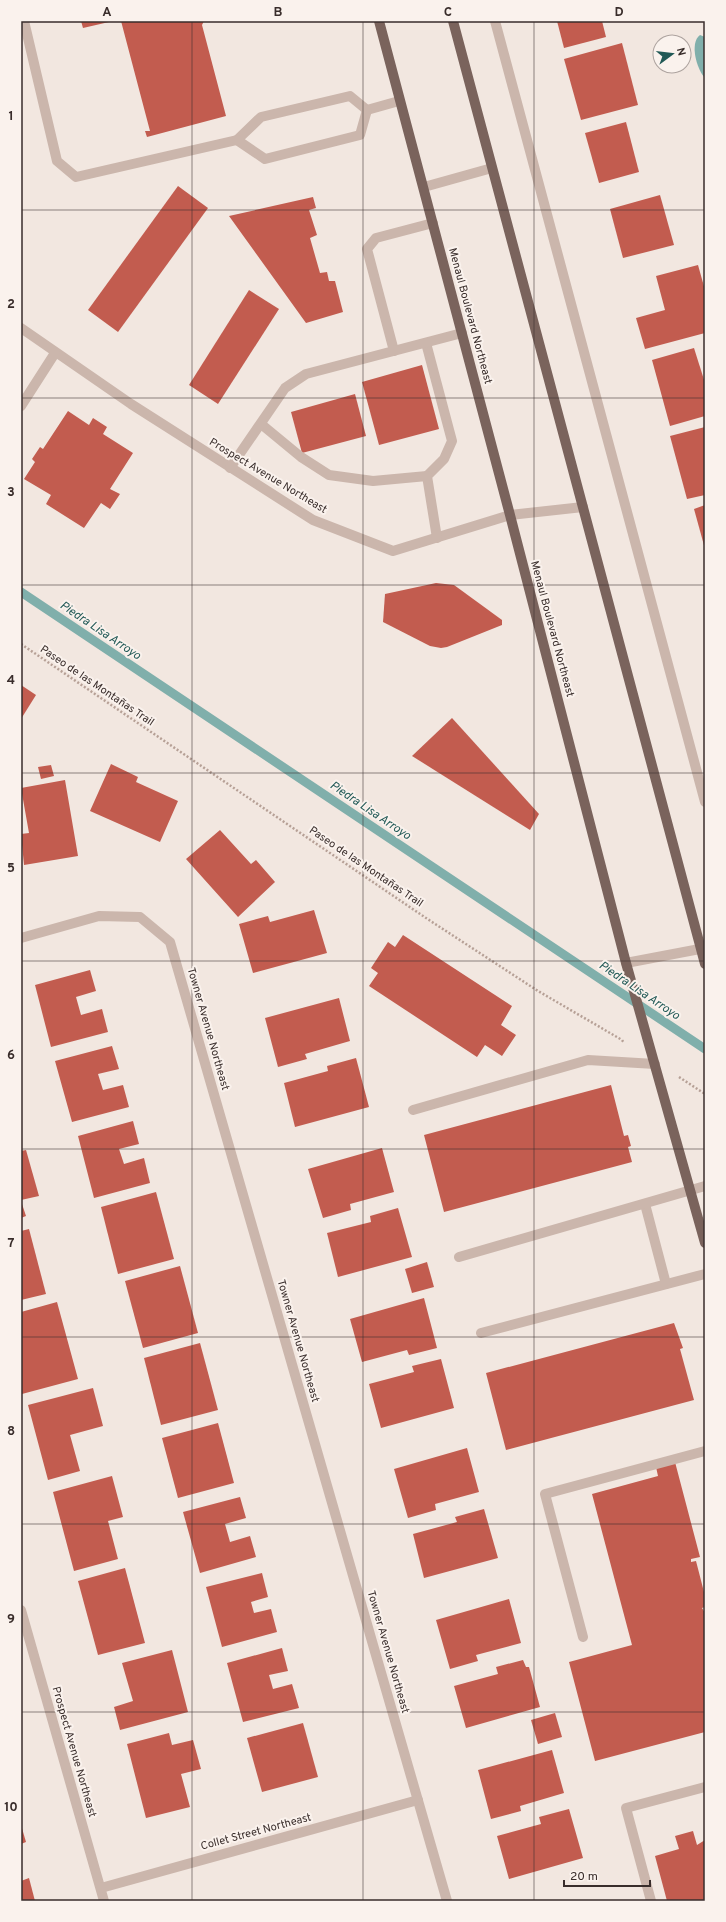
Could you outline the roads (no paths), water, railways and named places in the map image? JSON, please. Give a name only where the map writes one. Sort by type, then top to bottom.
[{"type":"main road","name":"Menaul Boulevard Northeast","points":[[378,21],[424,187],[626,963],[692,1190],[705,1243]]},
{"type":"main road","points":[[453,21],[703,948],[705,964]]},
{"type":"street","points":[[24,21],[57,161],[76,177],[237,140],[262,117],[350,96],[367,110]]},
{"type":"street","points":[[495,21],[705,802]]},
{"type":"street","points":[[367,110],[399,101]]},
{"type":"street","points":[[237,140],[265,160],[360,135],[367,110]]},
{"type":"street","points":[[424,187],[492,168]]},
{"type":"street","points":[[394,351],[366,249],[376,238],[433,223]]},
{"type":"street","name":"Prospect Avenue Northeast","points":[[21,328],[55,353],[230,468],[313,520],[392,551],[510,515],[583,507]]},
{"type":"street","points":[[230,468],[286,388],[306,374],[462,334]]},
{"type":"street","points":[[260,424],[301,457],[329,475],[373,481],[426,476],[444,459],[452,441],[426,343]]},
{"type":"street","points":[[21,406],[55,353]]},
{"type":"street","points":[[426,476],[437,538]]},
{"type":"street","name":"Towner Avenue Northeast","points":[[21,938],[98,916],[140,917],[170,942],[447,1901]]},
{"type":"street","points":[[626,963],[703,948]]},
{"type":"street","points":[[413,1110],[588,1060],[653,1058]]},
{"type":"street","points":[[459,1257],[705,1186]]},
{"type":"street","points":[[645,1204],[666,1284]]},
{"type":"street","points":[[481,1333],[705,1274]]},
{"type":"street","points":[[583,1637],[545,1494],[705,1451]]},
{"type":"street","name":"Prospect Avenue Northeast","points":[[21,1610],[104,1901]]},
{"type":"street","points":[[651,1901],[626,1808],[705,1787]]},
{"type":"street","name":"Collet Street Northeast","points":[[101,1888],[418,1800]]},
{"type":"water","points":[[700,35],[705,37],[705,78],[699,69],[695,56],[695,44]]},
{"type":"waterway","name":"Piedra Lisa Arroyo","points":[[21,592],[705,1049]]}]
